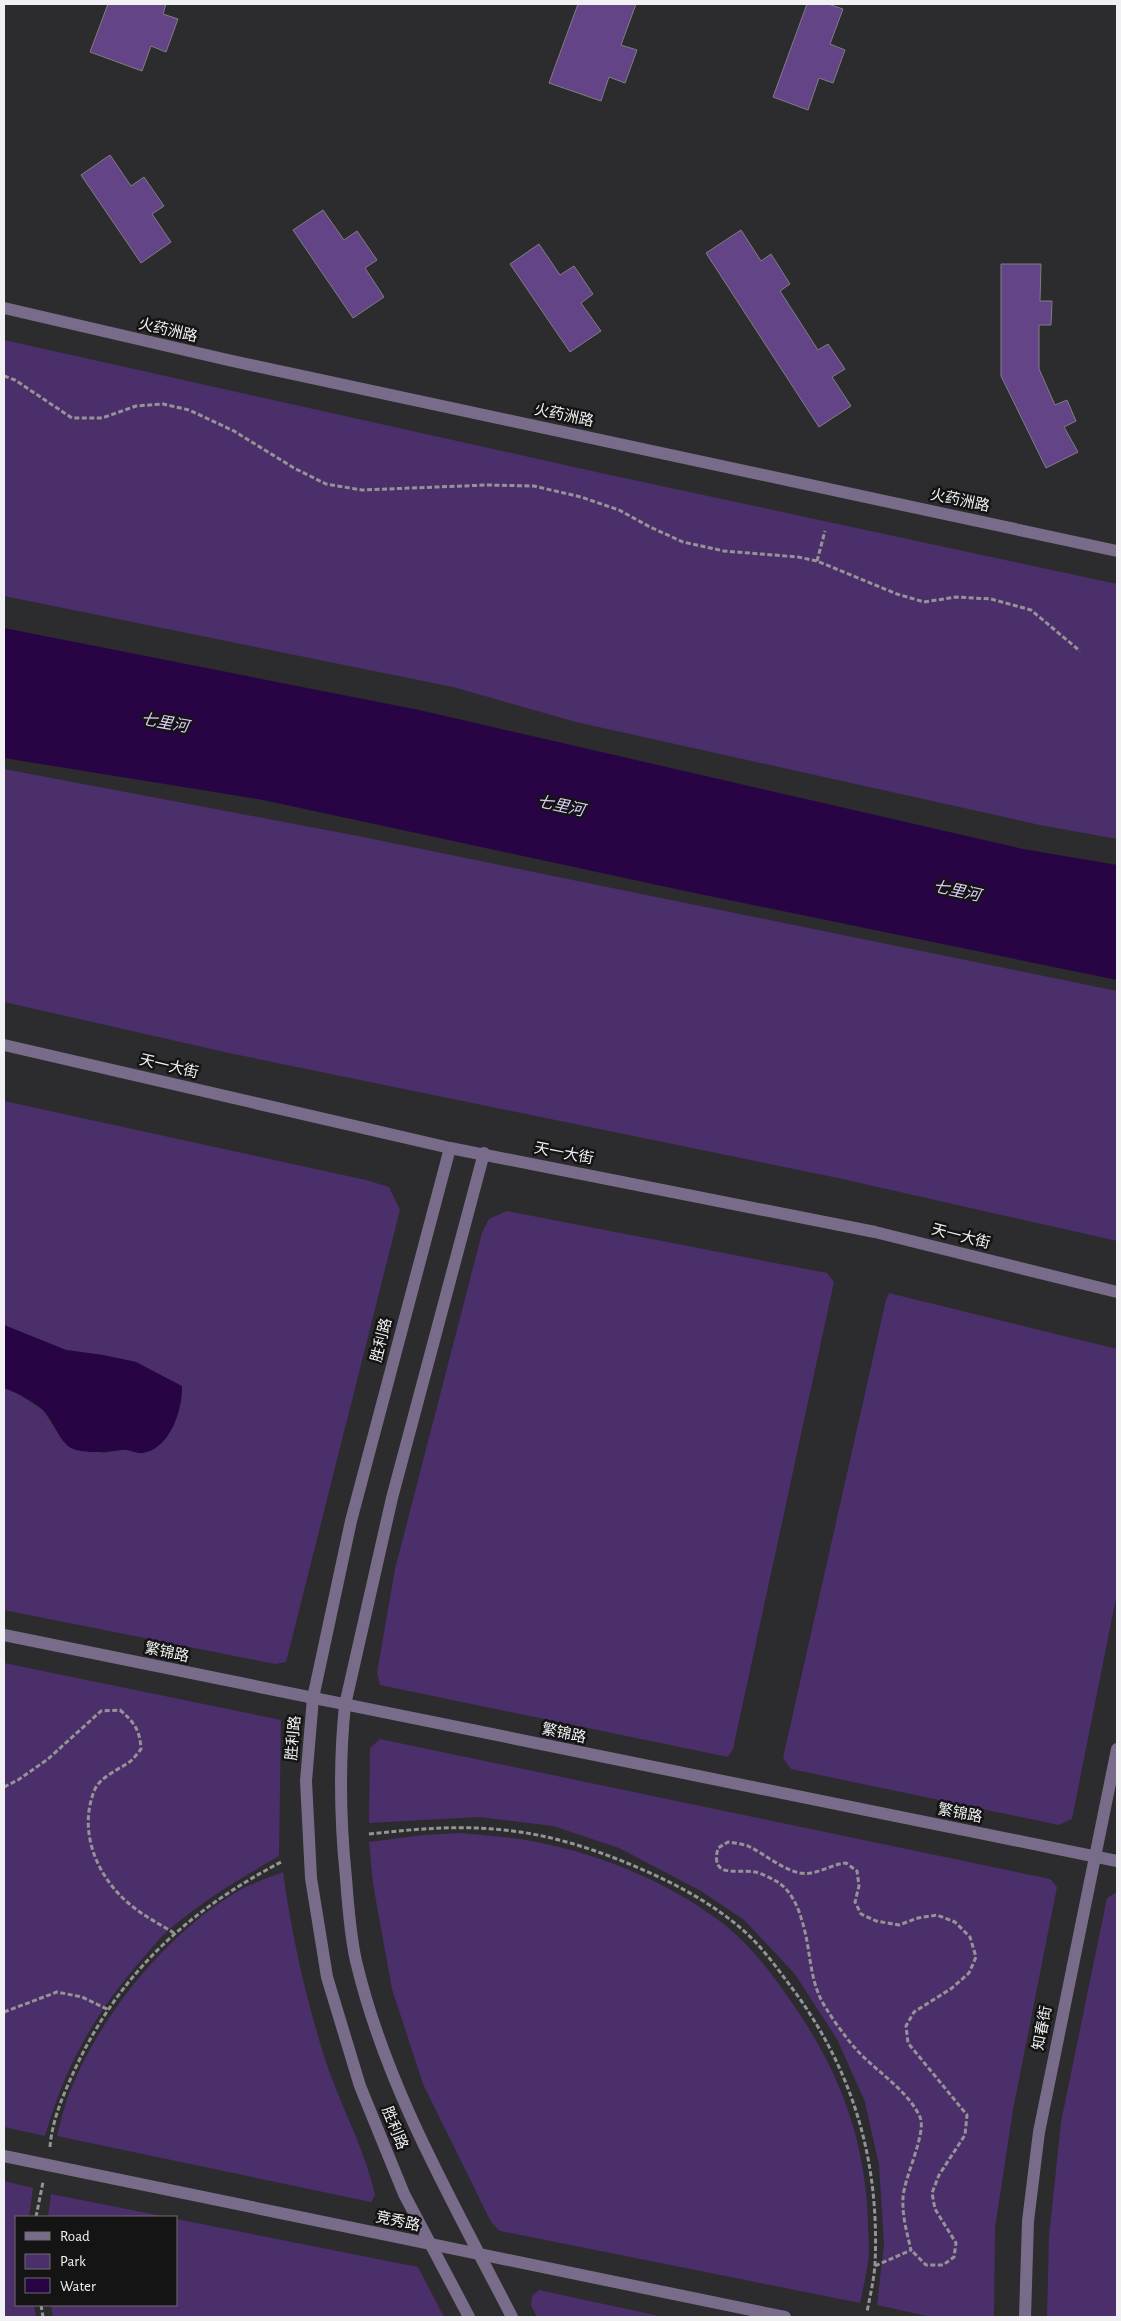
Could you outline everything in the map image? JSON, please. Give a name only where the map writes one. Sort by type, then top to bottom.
[{"type":"street","name":"火药洲路","points":[[4,308],[228,360],[1117,551]]},
{"type":"street","name":"天一大街","points":[[4,1046],[450,1148],[484,1153],[875,1232],[1117,1292]]},
{"type":"street","name":"胜利路","points":[[450,1148],[351,1521],[313,1698],[306,1781],[311,1878],[328,1977],[360,2086],[404,2194],[469,2317]]},
{"type":"street","points":[[484,1153],[392,1498],[345,1705],[342,1740],[341,1822],[348,1906],[356,1961],[392,2074],[429,2157],[512,2317]]},
{"type":"street","name":"繁锦路","points":[[4,1635],[1117,1862]]},
{"type":"street","name":"知春街","points":[[1025,2317],[1028,2221],[1038,2132],[1117,1749]]},
{"type":"street","name":"竞秀路","points":[[4,2156],[785,2317]]},
{"type":"path","points":[[4,376],[15,380],[72,418],[102,418],[136,406],[162,404],[189,410],[234,431],[294,468],[326,484],[362,490],[487,485],[534,486],[581,496],[619,510],[683,542],[724,551],[798,557],[817,561],[897,594],[924,602],[956,597],[991,599],[1031,610],[1080,651]]},
{"type":"path","points":[[817,561],[825,531]]},
{"type":"path","points":[[4,1787],[18,1780],[48,1759],[101,1711],[120,1710],[134,1722],[140,1735],[141,1749],[130,1762],[112,1772],[96,1788],[89,1815],[89,1842],[98,1866],[126,1902],[174,1933]]},
{"type":"path","points":[[369,1834],[454,1826],[506,1830],[552,1838],[605,1854],[652,1873],[698,1897],[739,1926],[772,1962],[803,2001],[827,2040],[848,2084],[863,2137],[872,2186],[875,2266],[867,2312]]},
{"type":"path","points":[[728,1842],[746,1845],[785,1868],[802,1874],[821,1870],[835,1864],[846,1863],[857,1870],[858,1886],[855,1902],[861,1914],[876,1922],[899,1925],[918,1918],[937,1915],[955,1922],[970,1937],[976,1957],[968,1973],[952,1988],[914,2012],[906,2026],[908,2043],[967,2115],[965,2136],[939,2175],[932,2193],[935,2209],[956,2243],[954,2258],[943,2266],[926,2265],[911,2250],[904,2223],[903,2198],[907,2174],[921,2134],[921,2119],[911,2103],[855,2048],[819,1995],[803,1922],[791,1894],[777,1882],[756,1872],[728,1872],[719,1867],[715,1859],[718,1848],[728,1842]]},
{"type":"path","points":[[50,2148],[50,2136],[62,2096],[85,2048],[109,2010],[134,1976],[174,1933],[220,1897],[283,1861]]},
{"type":"path","points":[[4,2012],[57,1992],[82,1997],[109,2010]]},
{"type":"path","points":[[36,2216],[42,2182]]},
{"type":"path","points":[[875,2266],[911,2250]]},
{"type":"green space","points":[[4,340],[601,473],[1117,584],[1117,839],[1040,825],[576,722],[453,687],[4,596]]},
{"type":"green space","points":[[4,769],[358,836],[1117,991],[1117,1241],[838,1178],[229,1053],[4,1002]]},
{"type":"green space","points":[[4,1101],[366,1180],[389,1187],[400,1210],[286,1662],[275,1664],[4,1610],[4,1388],[15,1392],[43,1410],[60,1436],[103,1453],[126,1449],[141,1453],[136,1362],[66,1350],[4,1325]]},
{"type":"green space","points":[[507,1211],[827,1273],[834,1282],[733,1749],[728,1757],[380,1685],[377,1673],[395,1569],[482,1233],[489,1219]]},
{"type":"green space","points":[[889,1293],[1117,1349],[1117,1593],[1072,1819],[1059,1825],[791,1769],[783,1758]]},
{"type":"green space","points":[[4,1663],[281,1720],[279,1856],[236,1881],[195,1909],[158,1940],[110,1999],[96,2020],[72,2063],[45,2136],[4,2127]]},
{"type":"green space","points":[[380,1739],[1050,1879],[1057,1887],[1013,2110],[995,2228],[994,2317],[931,2317],[877,2305],[884,2244],[879,2165],[865,2102],[837,2039],[794,1973],[744,1920],[701,1891],[619,1848],[553,1826],[479,1817],[369,1823],[370,1748]]},
{"type":"green space","points":[[462,1833],[521,1839],[564,1848],[610,1863],[655,1882],[677,1893],[717,1919],[737,1936],[772,1975],[821,2049],[845,2103],[854,2131],[866,2190],[869,2242],[868,2262],[860,2303],[500,2231],[491,2222],[423,2084],[392,1989],[373,1884],[369,1842],[423,1835]]},
{"type":"green space","points":[[283,1872],[295,1944],[312,2015],[332,2079],[371,2178],[375,2195],[371,2202],[57,2136],[67,2099],[80,2069],[96,2039],[136,1981],[184,1931],[211,1909],[243,1888]]},
{"type":"green space","points":[[1117,1892],[1117,2317],[1047,2317],[1049,2237],[1061,2122],[1107,1898]]},
{"type":"green space","points":[[4,2181],[33,2188],[29,2216],[15,2216],[15,2306],[34,2306],[36,2317],[4,2317]]},
{"type":"green space","points":[[51,2194],[162,2216],[48,2216]]},
{"type":"green space","points":[[178,2219],[418,2267],[444,2317],[53,2317],[51,2306],[178,2306]]},
{"type":"green space","points":[[539,2290],[664,2317],[537,2317],[531,2306],[532,2296]]},
{"type":"water","name":"七里河","points":[[4,628],[419,710],[1023,849],[1117,865],[1117,980],[690,892],[263,800],[4,758]]},
{"type":"water","points":[[4,1325],[66,1350],[136,1362],[182,1386],[180,1406],[173,1427],[161,1444],[143,1453],[124,1450],[89,1452],[71,1448],[63,1440],[40,1407],[4,1388]]},
{"type":"building","points":[[108,4],[166,4],[163,14],[178,19],[166,52],[151,46],[142,71],[90,52]]},
{"type":"building","points":[[578,4],[636,4],[621,45],[637,50],[625,83],[609,77],[601,101],[549,83]]},
{"type":"building","points":[[807,4],[828,4],[843,9],[830,44],[845,50],[833,83],[819,78],[808,110],[773,97]]},
{"type":"building","points":[[110,155],[131,186],[144,177],[164,206],[152,214],[171,242],[141,263],[81,175]]},
{"type":"building","points":[[323,210],[344,240],[357,231],[377,260],[365,268],[384,297],[353,318],[293,230]]},
{"type":"building","points":[[741,230],[761,261],[771,254],[790,284],[780,291],[818,350],[828,344],[845,369],[832,377],[851,406],[819,427],[706,253]]},
{"type":"building","points":[[539,244],[560,275],[574,266],[593,294],[581,303],[601,331],[570,352],[510,264]]},
{"type":"building","points":[[1001,264],[1041,264],[1040,301],[1052,301],[1051,325],[1039,325],[1039,369],[1055,405],[1067,400],[1076,421],[1064,427],[1078,452],[1046,468],[1001,376]]}]
